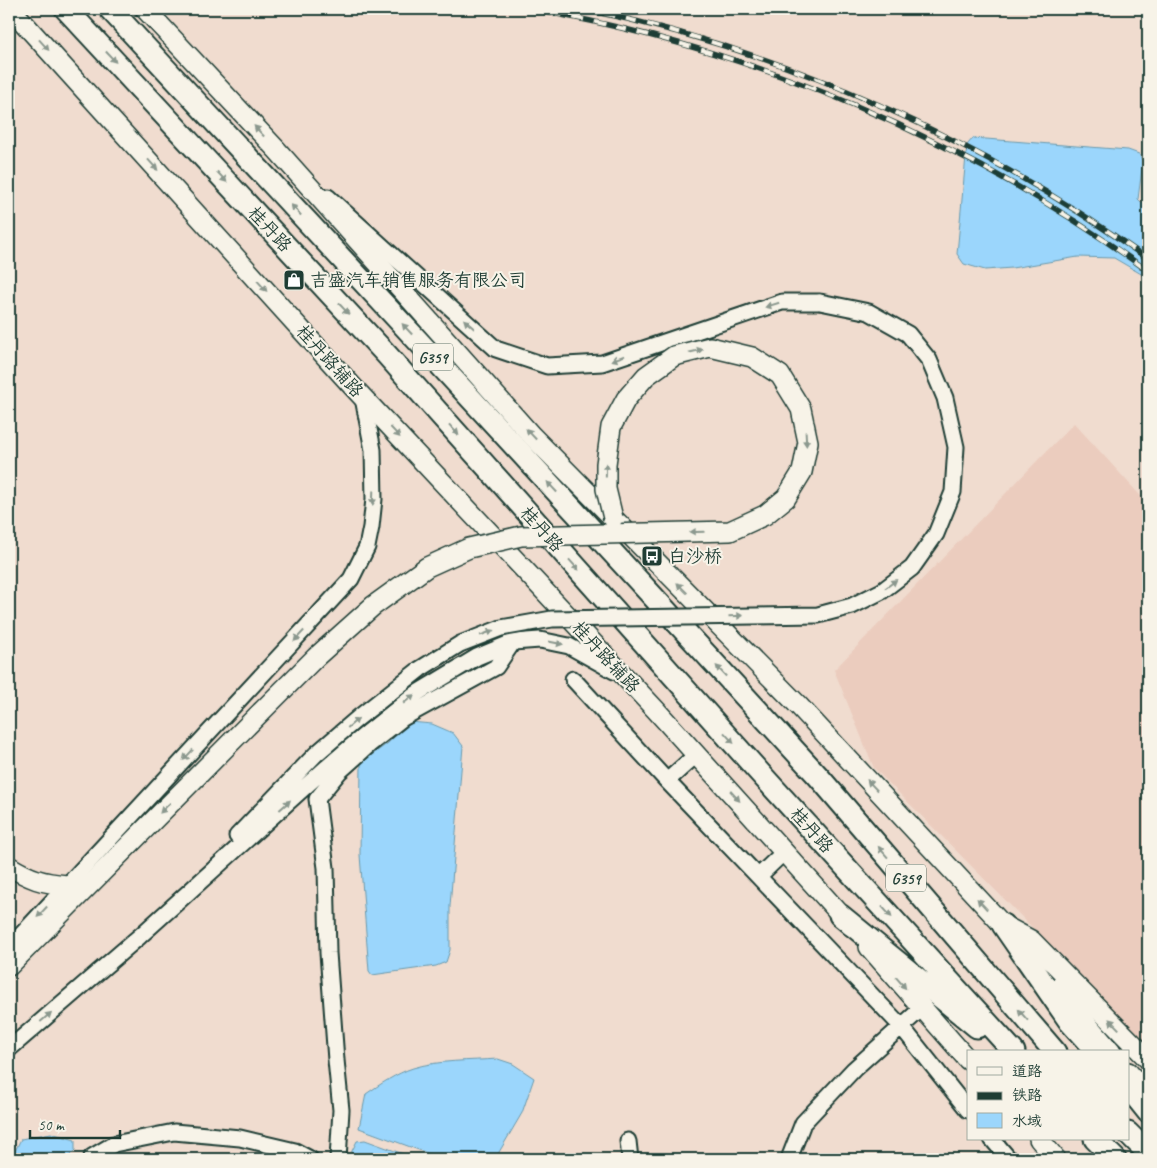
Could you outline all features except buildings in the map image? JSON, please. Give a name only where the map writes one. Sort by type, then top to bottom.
[{"type":"highway","name":"桂丹路","points":[[66,9],[387,355],[760,773],[1012,1050]]},
{"type":"highway","name":"桂丹路","points":[[110,9],[818,776],[1053,1050]]},
{"type":"highway","points":[[840,914],[1004,1050]]},
{"type":"highway","points":[[1002,925],[1070,1022],[1095,1050]]},
{"type":"highway","points":[[1130,1090],[1148,1112]]},
{"type":"highway","points":[[1130,1135],[1148,1154]]},
{"type":"highway","points":[[1096,1140],[1115,1159]]},
{"type":"main road","name":"桂丹路辅路","points":[[11,9],[363,398],[655,709],[785,851],[967,1059]]},
{"type":"main road","points":[[145,9],[276,149],[532,436],[778,685],[1002,925],[1109,1050]]},
{"type":"main road","points":[[9,966],[316,657],[373,606],[427,567],[469,548],[521,536],[730,531],[765,515],[786,498],[802,472],[808,442],[801,409],[780,375],[752,357],[710,347],[674,356],[646,376],[626,399],[611,427],[606,464],[606,489],[613,518]]},
{"type":"main road","points":[[9,866],[28,878],[45,884],[67,885]]},
{"type":"main road","points":[[1002,925],[1031,940],[1148,1059]]},
{"type":"main road","points":[[1130,1074],[1148,1095]]},
{"type":"main road","points":[[1040,1140],[1056,1159]]},
{"type":"street","points":[[140,936],[316,754],[420,669],[460,644],[501,628],[552,619],[818,615],[852,606],[875,595],[912,568],[936,534],[953,492],[956,447],[944,398],[929,360],[908,334],[869,312],[820,302],[782,302],[602,363],[547,366],[496,349],[276,149]]},
{"type":"street","points":[[9,948],[351,579],[367,546],[374,499],[373,450],[363,398]]},
{"type":"street","points":[[9,1048],[140,936],[346,749],[414,695],[477,657],[513,642],[540,640],[569,646],[624,676]]},
{"type":"street","points":[[338,1159],[341,1110],[328,953],[326,868],[317,799],[339,772],[369,745],[403,718],[496,667],[513,642]]},
{"type":"street","points":[[573,679],[667,781],[901,1026],[967,1109]]},
{"type":"street","points":[[667,781],[696,754]]},
{"type":"street","points":[[759,876],[785,851]]},
{"type":"street","points":[[789,1159],[802,1123],[854,1069],[922,1008]]},
{"type":"street","points":[[92,1159],[92,1157],[114,1144],[174,1132],[240,1138],[295,1151],[310,1159]]},
{"type":"street","points":[[993,1140],[1009,1159]]},
{"type":"street","points":[[628,1141],[630,1159]]},
{"type":"shaded area","points":[[1074,423],[1148,504],[1148,1044],[874,768],[834,670]]},
{"type":"water","points":[[973,138],[1128,150],[1139,154],[1143,161],[1138,199],[1142,203],[1148,203],[1148,278],[1114,258],[1078,257],[1012,268],[985,270],[964,264],[957,254],[967,145]]},
{"type":"water","points":[[410,722],[432,724],[453,733],[463,746],[450,906],[450,950],[446,962],[436,966],[372,975],[369,971],[360,855],[361,763],[388,743]]},
{"type":"water","points":[[498,1059],[513,1064],[534,1078],[522,1113],[495,1159],[443,1159],[359,1128],[366,1094],[401,1073],[423,1065]]},
{"type":"water","points":[[51,1133],[75,1140],[75,1150],[66,1159],[11,1159],[21,1139]]},
{"type":"water","points":[[365,1140],[417,1159],[352,1159],[351,1153],[357,1141]]},
{"type":"railway","points":[[530,9],[613,26],[695,48],[775,74],[854,105],[931,140],[1006,180],[1079,223],[1148,271]]},
{"type":"railway","points":[[583,9],[659,27],[733,49],[807,75],[879,105],[949,138],[1017,175],[1084,216],[1148,259]]},
{"type":"place","name":"吉盛汽车销售服务有限公司","points":[[294,280]]},
{"type":"place","name":"白沙桥","points":[[652,556]]}]
